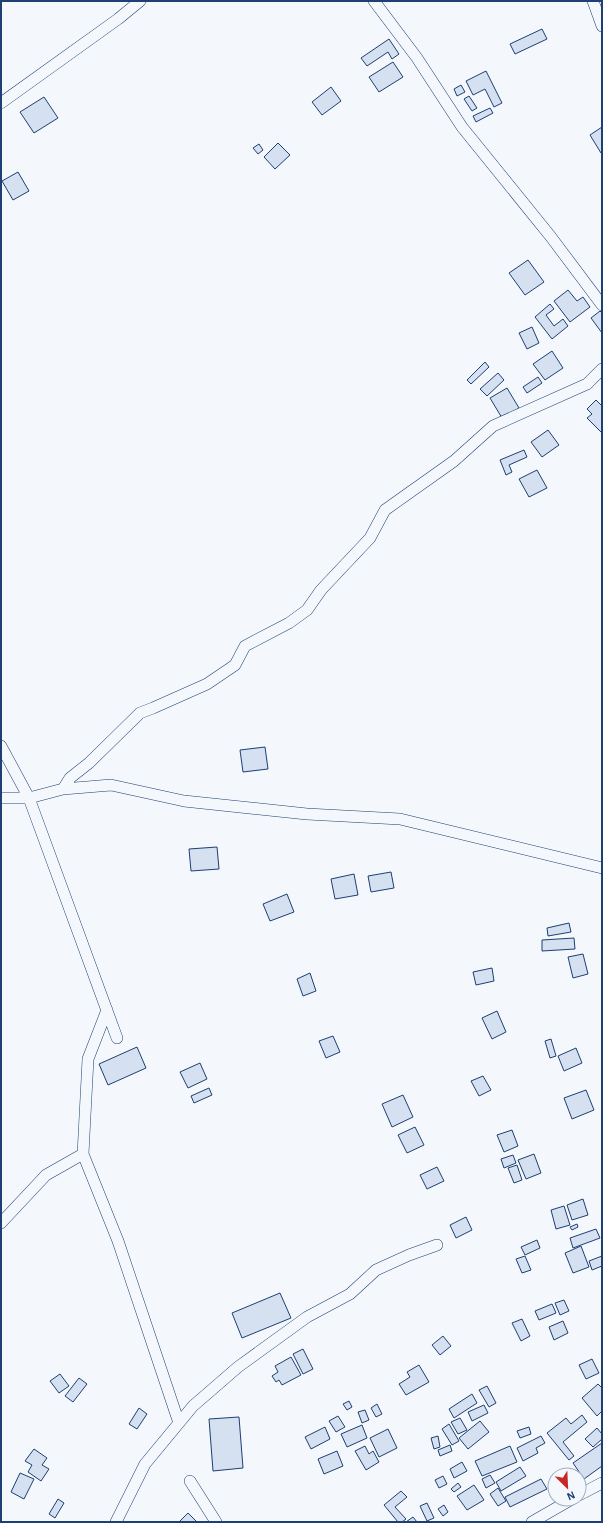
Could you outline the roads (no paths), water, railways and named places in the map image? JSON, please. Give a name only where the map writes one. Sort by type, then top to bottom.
[{"type":"street","points":[[1,103],[118,20],[140,1]]},
{"type":"street","points":[[374,1],[417,58],[462,127],[602,305]]},
{"type":"street","points":[[593,1],[602,26]]},
{"type":"street","points":[[63,789],[70,778],[88,763],[140,712],[153,708],[207,684],[236,665],[245,646],[289,623],[307,610],[322,590],[370,538],[385,510],[454,461],[493,426],[587,384],[602,369]]},
{"type":"street","points":[[1,746],[29,798],[117,1038]]},
{"type":"street","points":[[1,798],[29,798],[63,789],[112,785],[184,801],[307,814],[400,819],[602,868]]},
{"type":"street","points":[[107,1010],[88,1059],[83,1154],[118,1241],[179,1423]]},
{"type":"street","points":[[1,1223],[46,1175],[83,1154]]},
{"type":"street","points":[[116,1522],[145,1464],[193,1406],[238,1367],[307,1316],[350,1294],[376,1270],[409,1255],[437,1245]]},
{"type":"street","points":[[190,1481],[216,1522]]},
{"type":"street","points":[[587,1490],[602,1482]]},
{"type":"street","points":[[532,1522],[558,1507]]}]
